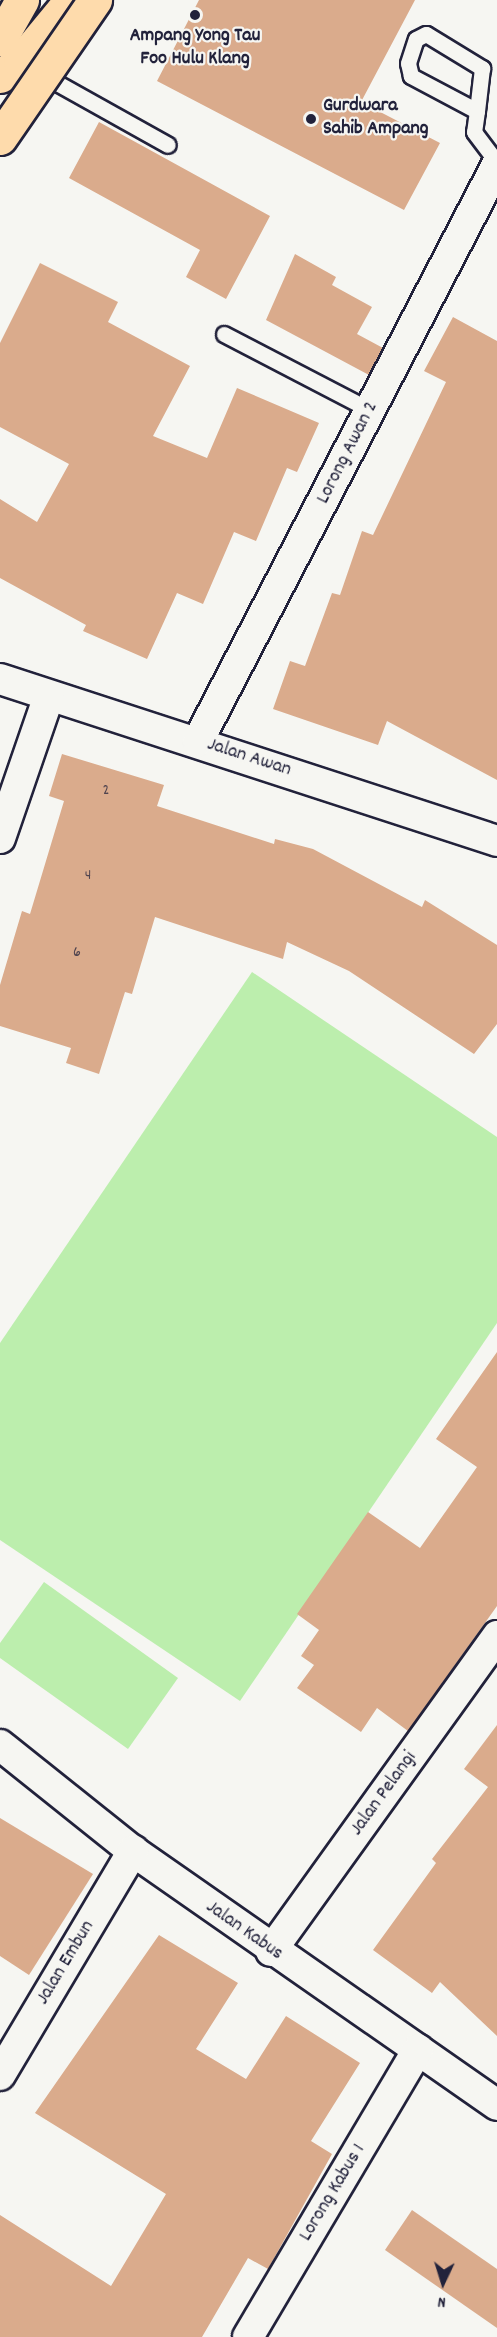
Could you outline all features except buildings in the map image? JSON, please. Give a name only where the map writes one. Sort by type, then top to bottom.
[{"type":"highway","points":[[7,59],[22,0]]},
{"type":"highway","points":[[7,59],[71,0]]},
{"type":"highway","points":[[0,138],[95,0]]},
{"type":"street","name":"Lorong Awan 2","points":[[198,741],[497,163]]},
{"type":"street","name":"Jalan Awan","points":[[0,680],[198,741],[497,840]]},
{"type":"street","points":[[0,838],[50,696]]},
{"type":"street","name":"Jalan Pelangi","points":[[271,1951],[497,1636]]},
{"type":"street","name":"Jalan Kabus","points":[[0,1745],[133,1851],[271,1951],[497,2105]]},
{"type":"street","name":"Jalan Embun","points":[[0,2075],[133,1851]]},
{"type":"street","name":"Lorong Kabus 1","points":[[248,2337],[418,2050]]},
{"type":"lane","points":[[477,111],[411,76],[408,63],[416,39],[426,34],[482,69],[477,111],[474,132],[497,163]]},
{"type":"lane","points":[[7,59],[168,145]]},
{"type":"lane","points":[[224,334],[370,410]]},
{"type":"green space","points":[[252,972],[497,1137],[497,1323],[240,1701],[0,1540],[0,1343]]},
{"type":"green space","points":[[44,1582],[178,1678],[128,1749],[0,1658],[0,1643]]},
{"type":"place","name":"Ampang Yong Tau Foo Hulu Klang","points":[[195,15]]},
{"type":"place","name":"Gurdwara Sahib Ampang","points":[[311,119]]}]
